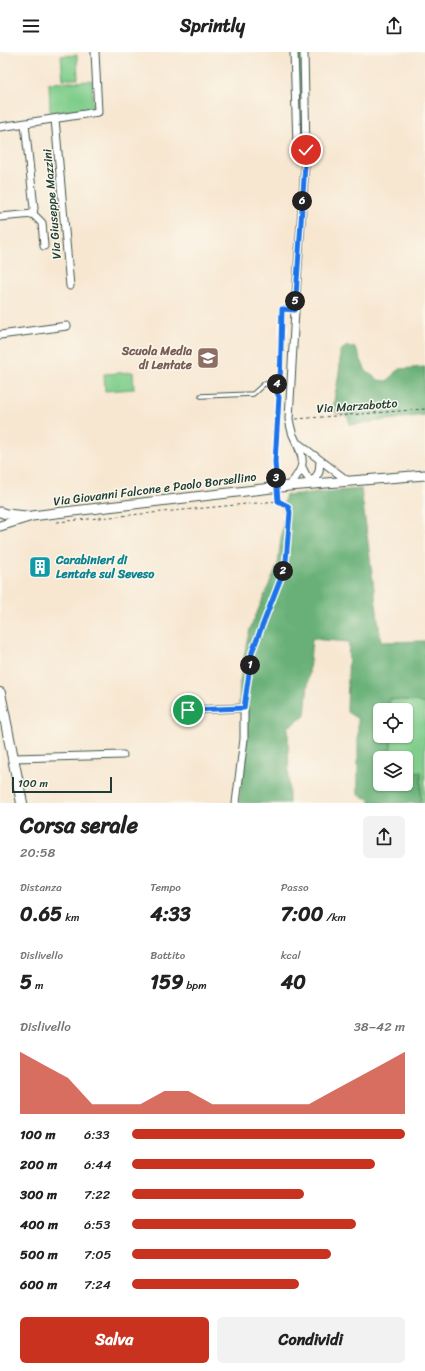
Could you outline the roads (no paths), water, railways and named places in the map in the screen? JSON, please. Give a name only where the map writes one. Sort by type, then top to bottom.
[{"type":"main road","points":[[0,693],[22,803]]},
{"type":"street","points":[[0,127],[98,112],[95,52]]},
{"type":"street","points":[[294,52],[297,146],[306,150]]},
{"type":"street","points":[[289,486],[297,476],[302,466],[303,458],[299,444],[293,434],[289,419],[306,150],[304,52]]},
{"type":"street","name":"Via Giuseppe Mazzini","points":[[55,119],[70,286]]},
{"type":"street","points":[[25,124],[34,208],[33,214]]},
{"type":"street","points":[[0,217],[33,214]]},
{"type":"street","points":[[33,214],[42,223],[44,246]]},
{"type":"street","points":[[0,335],[67,326]]},
{"type":"street","points":[[299,444],[348,481]]},
{"type":"street","points":[[302,466],[312,483],[319,472],[320,461]]},
{"type":"street","name":"Via Giovanni Falcone e Paolo Borsellino","points":[[32,516],[312,483],[425,475]]},
{"type":"street","points":[[0,512],[6,514],[32,516]]},
{"type":"street","points":[[0,526],[32,516]]},
{"type":"street","points":[[188,710],[244,708],[244,739],[236,803]]},
{"type":"street","points":[[14,758],[123,756]]},
{"type":"lane","points":[[201,396],[253,394],[264,384],[280,384],[282,309],[295,310]]},
{"type":"place","name":"Scuola Media di Lentate","points":[[208,358]]},
{"type":"place","name":"Carabinieri di Lentate sul Seveso","points":[[40,567]]}]
